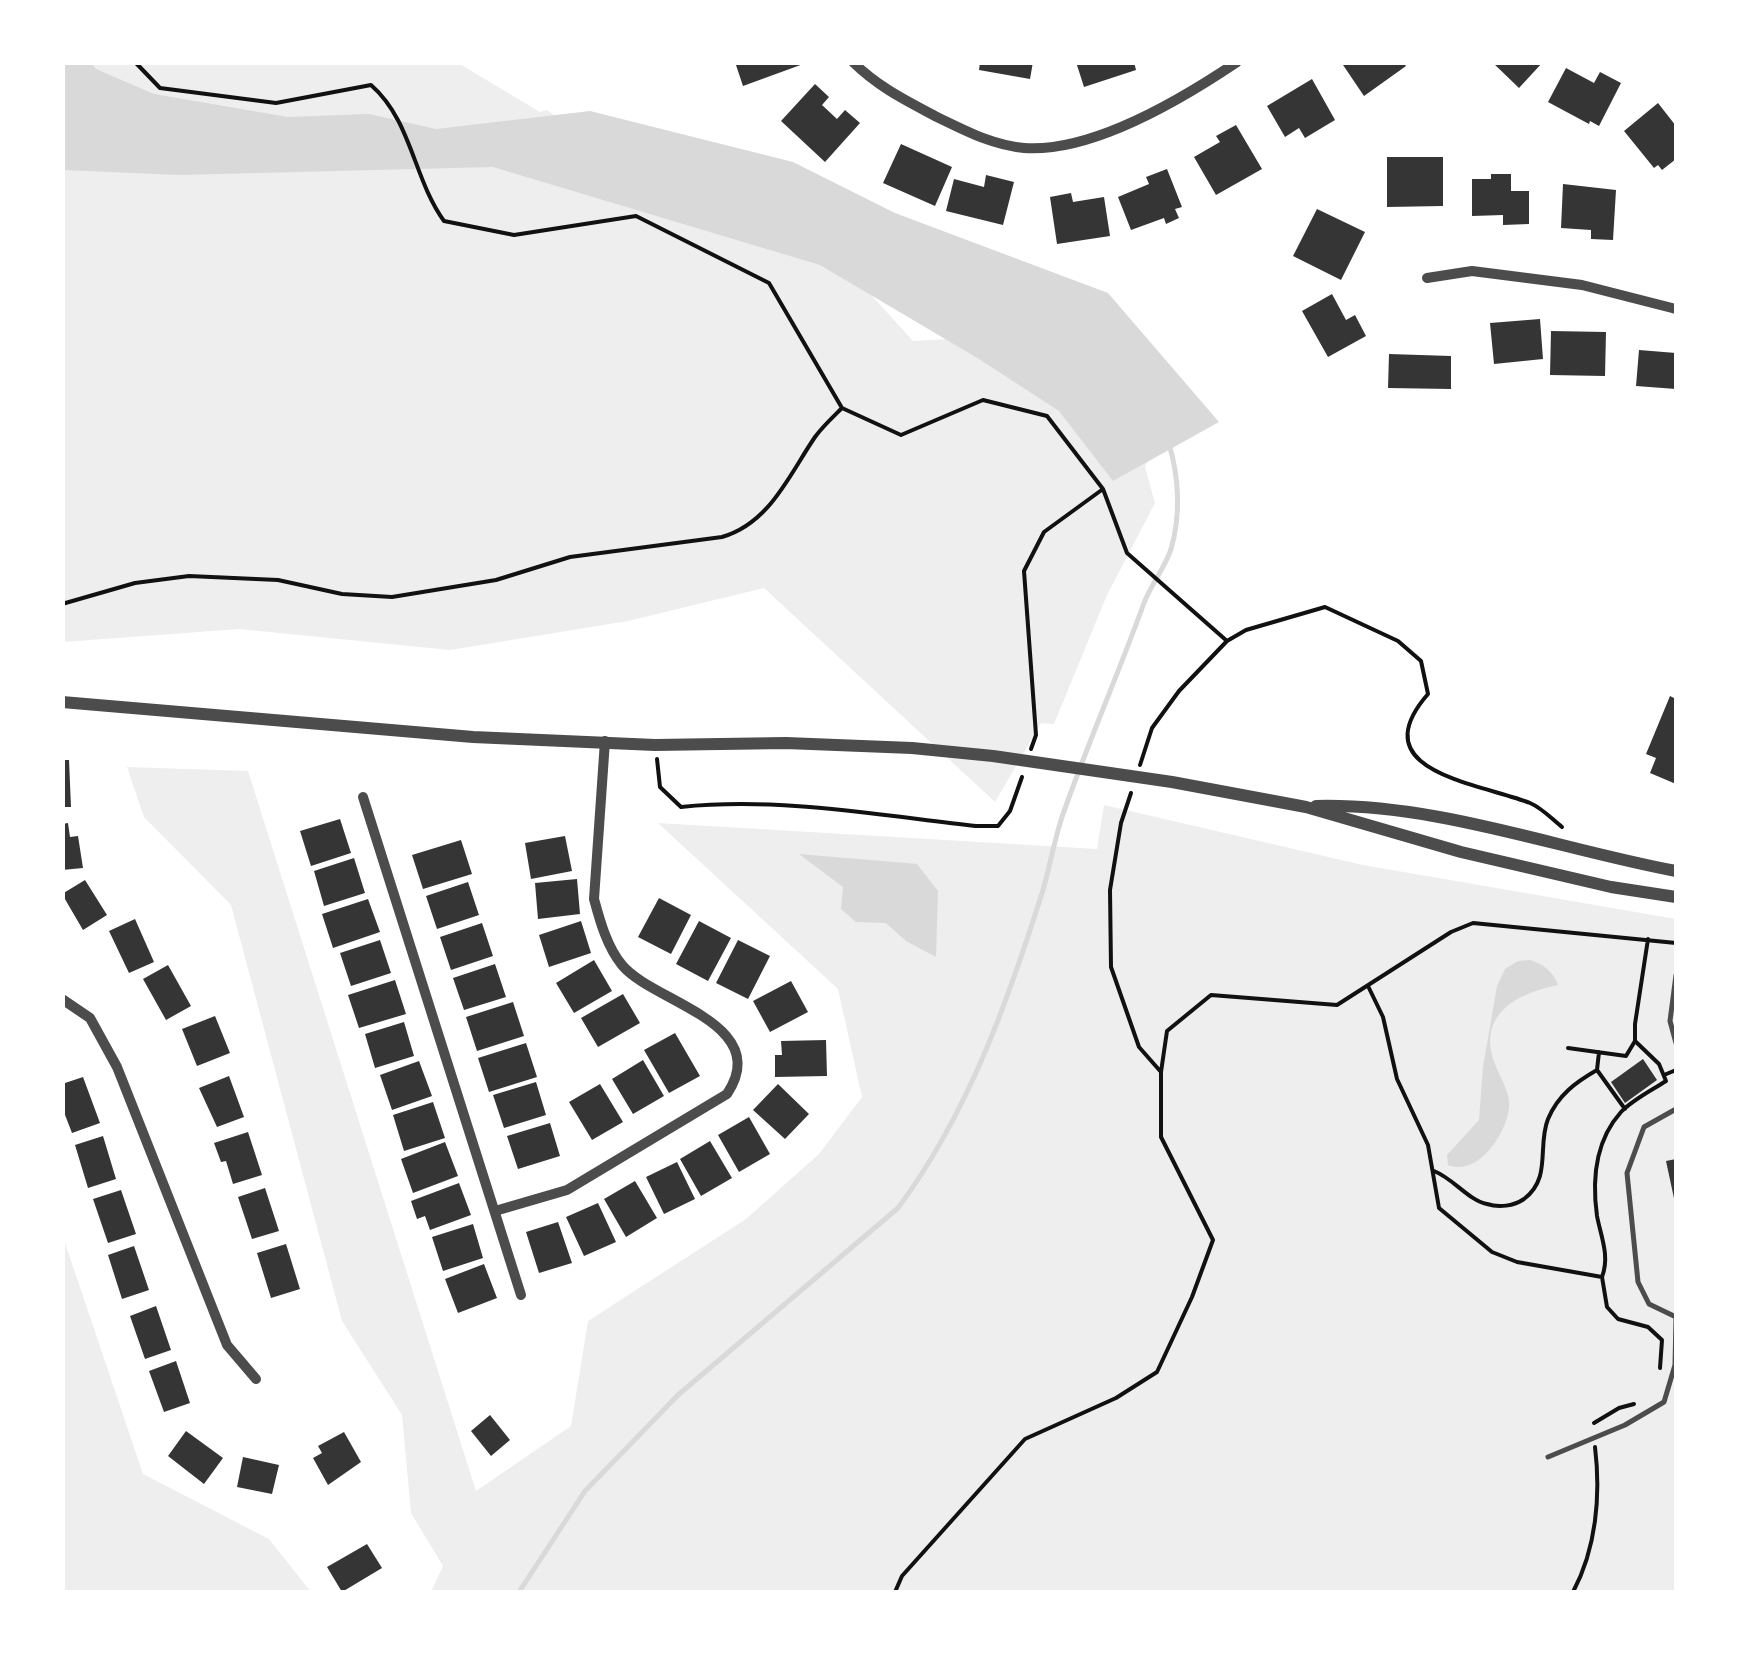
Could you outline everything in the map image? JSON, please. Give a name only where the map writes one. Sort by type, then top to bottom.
[{"type":"street","points":[[853,62],[871,80],[971,135],[1025,148],[1082,142],[1184,97],[1237,62]]},
{"type":"street","points":[[1427,278],[1472,271],[1582,285],[1676,309]]},
{"type":"street","points":[[62,702],[473,737],[655,744],[786,743],[993,756],[1172,782],[1306,807],[1461,852],[1612,887],[1676,897]]},
{"type":"street","points":[[495,1211],[567,1190],[727,1094],[736,1080],[736,1058],[723,1032],[621,964],[600,920],[594,899],[605,742]]},
{"type":"street","points":[[364,797],[521,1294]]},
{"type":"street","points":[[1306,807],[1363,805],[1676,871]]},
{"type":"street","points":[[62,999],[90,1018],[117,1067],[227,1345],[256,1379]]},
{"type":"lane","points":[[1676,974],[1676,1043]]},
{"type":"lane","points":[[1548,1456],[1625,1425],[1664,1402],[1675,1365],[1676,1316],[1649,1304],[1638,1282],[1627,1174],[1644,1126],[1676,1109]]},
{"type":"path","points":[[134,62],[160,88],[276,102],[371,85],[395,110],[432,204],[444,222],[514,235],[636,216],[769,282],[842,408],[901,435],[983,400],[1047,416],[1103,489],[1127,553],[1227,641]]},
{"type":"path","points":[[62,604],[134,582],[189,576],[278,580],[342,594],[392,597],[496,580],[570,557],[722,537],[755,522],[781,491],[818,432],[842,408]]},
{"type":"path","points":[[1031,750],[1036,734],[1024,571],[1044,532],[1074,514],[1103,489]]},
{"type":"path","points":[[1136,776],[1152,728],[1179,690],[1227,641],[1246,630],[1325,607],[1398,641],[1421,661],[1428,694],[1413,712],[1406,732],[1410,750],[1424,767],[1536,805],[1564,829]]},
{"type":"path","points":[[655,744],[660,787],[681,807],[728,802],[802,806],[976,826],[998,826],[1010,811],[1026,765]]},
{"type":"path","points":[[1131,791],[1121,823],[1110,890],[1111,967],[1139,1047],[1161,1072]]},
{"type":"path","points":[[895,1592],[902,1576],[1025,1439],[1116,1398],[1157,1372],[1213,1240],[1161,1137],[1161,1072],[1167,1031],[1211,995],[1336,1005],[1450,932],[1473,923],[1676,944]]},
{"type":"path","points":[[1568,1048],[1626,1056],[1635,1042],[1634,1024],[1648,940]]},
{"type":"path","points":[[1368,986],[1383,1017],[1397,1079],[1428,1146],[1440,1208],[1492,1252],[1517,1262],[1602,1277],[1606,1268],[1605,1245],[1597,1216],[1594,1168],[1600,1147],[1625,1109],[1666,1081],[1659,1064],[1635,1042]]},
{"type":"path","points":[[1599,1052],[1597,1070],[1625,1109]]},
{"type":"path","points":[[1434,1171],[1460,1184],[1484,1204],[1500,1206],[1526,1198],[1542,1173],[1544,1132],[1553,1109],[1567,1090],[1597,1070]]},
{"type":"path","points":[[1664,1075],[1676,1070]]},
{"type":"shaded area","points":[[62,63],[458,63],[540,112],[547,110],[616,162],[805,222],[913,341],[1020,335],[1155,443],[1145,467],[1155,503],[1107,595],[1054,724],[1041,723],[995,802],[764,588],[628,621],[450,650],[239,629],[63,642]]},
{"type":"shaded area","points":[[63,63],[91,63],[96,69],[154,94],[288,117],[369,114],[436,129],[590,111],[793,162],[895,213],[1108,293],[1219,422],[1113,481],[1059,411],[820,265],[493,167],[179,175],[63,170]]},
{"type":"shaded area","points":[[127,767],[248,771],[476,1491],[571,1426],[588,1321],[746,1219],[819,1154],[862,1097],[838,989],[658,823],[1097,849],[1104,805],[1363,865],[1676,919],[1676,1592],[431,1592],[443,1566],[411,1513],[402,1415],[342,1321],[231,905],[144,817]]},
{"type":"shaded area","points":[[799,854],[917,864],[938,891],[936,957],[906,941],[886,923],[856,922],[841,909],[843,887]]},
{"type":"shaded area","points":[[1530,960],[1547,969],[1558,985],[1515,1000],[1496,1019],[1491,1032],[1495,1064],[1507,1091],[1507,1119],[1496,1141],[1479,1159],[1459,1167],[1448,1165],[1447,1155],[1479,1120],[1483,1067],[1497,986],[1505,969],[1518,961]]},
{"type":"shaded area","points":[[62,1234],[143,1474],[269,1539],[311,1592],[63,1592]]},
{"type":"building","points":[[735,62],[806,62],[806,63],[743,86]]},
{"type":"building","points":[[980,62],[1033,62],[1030,79],[979,70]]},
{"type":"building","points":[[1076,62],[1134,62],[1136,70],[1084,87]]},
{"type":"building","points":[[1341,62],[1403,62],[1406,66],[1364,96]]},
{"type":"building","points":[[1492,62],[1543,62],[1519,88]]},
{"type":"building","points":[[1566,68],[1594,83],[1600,72],[1621,83],[1599,126],[1548,102]]},
{"type":"building","points":[[1312,79],[1335,120],[1305,138],[1299,128],[1285,137],[1267,106]]},
{"type":"building","points":[[815,84],[829,97],[822,105],[837,119],[845,110],[860,123],[825,162],[781,121]]},
{"type":"building","points":[[1658,103],[1676,126],[1676,159],[1662,170],[1658,165],[1654,168],[1624,131]]},
{"type":"building","points":[[1236,125],[1262,169],[1216,195],[1194,157],[1220,142],[1216,136]]},
{"type":"building","points":[[901,144],[952,167],[935,206],[883,183]]},
{"type":"building","points":[[1387,157],[1443,157],[1443,206],[1387,207]]},
{"type":"building","points":[[1167,169],[1182,207],[1175,209],[1179,218],[1166,224],[1164,218],[1131,230],[1118,197],[1149,184],[1146,177]]},
{"type":"building","points":[[1491,174],[1511,174],[1511,191],[1529,191],[1529,224],[1503,225],[1503,215],[1472,216],[1472,179],[1491,179]]},
{"type":"building","points":[[986,175],[1014,182],[1003,225],[946,211],[954,179],[984,187]]},
{"type":"building","points":[[1563,184],[1616,190],[1613,240],[1591,239],[1591,230],[1561,228]]},
{"type":"building","points":[[1071,193],[1073,202],[1104,197],[1110,236],[1057,244],[1050,197]]},
{"type":"building","points":[[1317,209],[1365,232],[1341,280],[1293,256]]},
{"type":"building","points":[[1332,294],[1346,320],[1355,315],[1366,336],[1328,357],[1302,311]]},
{"type":"building","points":[[1540,319],[1543,359],[1494,364],[1490,323]]},
{"type":"building","points":[[1551,331],[1606,332],[1605,376],[1550,375]]},
{"type":"building","points":[[1639,350],[1676,353],[1676,389],[1636,386]]},
{"type":"building","points":[[1389,354],[1451,356],[1451,389],[1388,388]]},
{"type":"building","points":[[1670,696],[1676,699],[1676,784],[1650,773],[1656,758],[1646,754]]},
{"type":"building","points":[[62,760],[69,760],[71,807],[62,807]]},
{"type":"building","points":[[340,819],[351,853],[311,866],[300,831]]},
{"type":"building","points":[[68,823],[70,837],[78,836],[83,868],[62,870],[62,824]]},
{"type":"building","points":[[565,836],[572,871],[531,879],[525,843]]},
{"type":"building","points":[[461,840],[472,874],[423,889],[412,855]]},
{"type":"building","points":[[354,858],[365,893],[324,906],[314,871]]},
{"type":"building","points":[[577,879],[580,914],[538,919],[535,883]]},
{"type":"building","points":[[85,880],[107,915],[83,930],[62,894]]},
{"type":"building","points":[[468,882],[479,915],[437,929],[426,896]]},
{"type":"building","points":[[659,898],[691,915],[671,954],[638,937]]},
{"type":"building","points":[[368,899],[380,932],[333,948],[322,914]]},
{"type":"building","points":[[135,919],[154,962],[129,973],[109,931]]},
{"type":"building","points":[[581,921],[591,953],[549,967],[539,935]]},
{"type":"building","points":[[699,921],[731,938],[708,981],[676,964]]},
{"type":"building","points":[[482,923],[493,956],[451,970],[440,937]]},
{"type":"building","points":[[380,940],[391,973],[351,986],[340,953]]},
{"type":"building","points":[[738,940],[770,956],[748,999],[716,983]]},
{"type":"building","points":[[594,960],[612,991],[574,1013],[556,983]]},
{"type":"building","points":[[495,964],[506,997],[464,1010],[453,978]]},
{"type":"building","points":[[168,965],[191,1006],[166,1020],[143,979]]},
{"type":"building","points":[[395,980],[406,1014],[359,1028],[348,995]]},
{"type":"building","points":[[791,981],[808,1012],[770,1032],[753,1001]]},
{"type":"building","points":[[623,994],[640,1023],[598,1047],[581,1018]]},
{"type":"building","points":[[513,1002],[524,1036],[477,1051],[466,1017]]},
{"type":"building","points":[[215,1016],[230,1053],[197,1066],[182,1029]]},
{"type":"building","points":[[404,1022],[414,1056],[375,1068],[365,1034]]},
{"type":"building","points":[[675,1033],[700,1076],[669,1093],[644,1050]]},
{"type":"building","points":[[826,1040],[827,1076],[775,1077],[775,1055],[782,1055],[781,1041]]},
{"type":"building","points":[[526,1043],[537,1077],[489,1092],[478,1058]]},
{"type":"building","points":[[1643,1059],[1657,1080],[1625,1103],[1611,1082]]},
{"type":"building","points":[[643,1060],[664,1096],[633,1114],[612,1079]]},
{"type":"building","points":[[419,1061],[432,1096],[392,1110],[380,1075]]},
{"type":"building","points":[[229,1076],[244,1117],[217,1127],[199,1088]]},
{"type":"building","points":[[83,1077],[100,1123],[72,1133],[62,1107],[62,1084]]},
{"type":"building","points":[[536,1082],[546,1115],[504,1128],[493,1095]]},
{"type":"building","points":[[600,1084],[623,1122],[592,1140],[569,1102]]},
{"type":"building","points":[[778,1084],[809,1114],[785,1139],[753,1110]]},
{"type":"building","points":[[433,1102],[445,1138],[404,1151],[393,1115]]},
{"type":"building","points":[[749,1117],[770,1154],[739,1172],[718,1135]]},
{"type":"building","points":[[550,1123],[560,1156],[518,1169],[507,1136]]},
{"type":"building","points":[[248,1132],[262,1175],[233,1184],[226,1161],[221,1162],[214,1143]]},
{"type":"building","points":[[103,1136],[116,1179],[88,1188],[75,1145]]},
{"type":"building","points":[[710,1141],[732,1178],[701,1196],[680,1159]]},
{"type":"building","points":[[445,1142],[458,1176],[413,1193],[401,1159]]},
{"type":"building","points":[[1676,1159],[1676,1203],[1675,1203],[1666,1161]]},
{"type":"building","points":[[677,1162],[695,1199],[664,1214],[646,1177]]},
{"type":"building","points":[[635,1181],[657,1218],[626,1237],[604,1199]]},
{"type":"building","points":[[459,1183],[471,1215],[430,1230],[425,1216],[417,1219],[411,1201]]},
{"type":"building","points":[[265,1188],[279,1231],[252,1239],[238,1197]]},
{"type":"building","points":[[121,1190],[136,1234],[108,1243],[93,1199]]},
{"type":"building","points":[[598,1203],[616,1242],[584,1256],[566,1217]]},
{"type":"building","points":[[558,1222],[572,1263],[539,1273],[526,1232]]},
{"type":"building","points":[[473,1224],[483,1258],[443,1271],[432,1237]]},
{"type":"building","points":[[286,1244],[300,1289],[271,1298],[257,1253]]},
{"type":"building","points":[[134,1246],[149,1290],[122,1299],[108,1255]]},
{"type":"building","points":[[484,1264],[497,1298],[458,1313],[445,1279]]},
{"type":"building","points":[[156,1306],[171,1350],[145,1359],[130,1316]]},
{"type":"building","points":[[176,1361],[190,1403],[164,1412],[149,1371]]},
{"type":"building","points":[[490,1415],[510,1440],[491,1456],[471,1431]]},
{"type":"building","points":[[186,1431],[223,1458],[204,1484],[168,1456]]},
{"type":"building","points":[[344,1432],[361,1462],[328,1485],[313,1458],[322,1453],[318,1446]]},
{"type":"building","points":[[243,1457],[279,1465],[272,1494],[237,1487]]},
{"type":"building","points":[[367,1544],[382,1568],[342,1592],[327,1567]]},
{"type":"waterway","points":[[519,1592],[585,1491],[678,1395],[898,1208],[945,1134],[1000,1015],[1072,790],[1144,603],[1171,549],[1178,496],[1169,444]]}]
